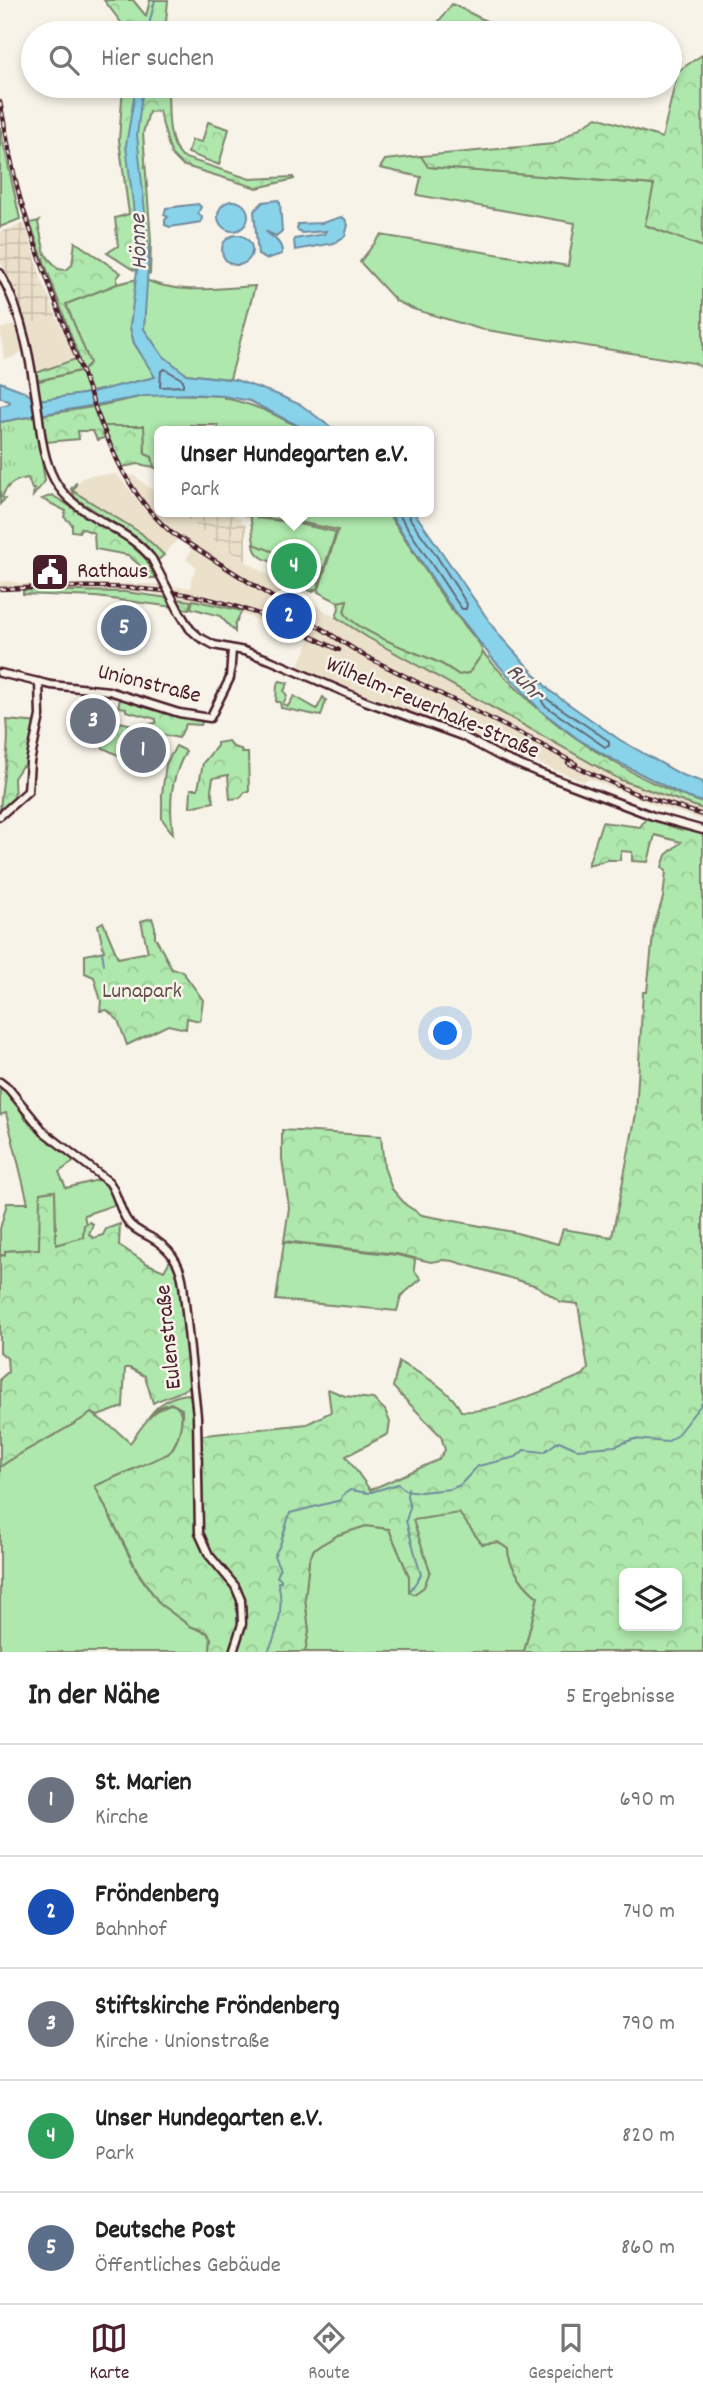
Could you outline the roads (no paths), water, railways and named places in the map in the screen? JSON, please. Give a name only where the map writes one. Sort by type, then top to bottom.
[{"type":"main road","name":"Wilhelm-Feuerhake-Straße","points":[[0,273],[18,314],[32,374],[42,440],[54,480],[66,497],[136,542],[152,559],[190,629],[207,642],[270,660],[365,701],[462,736],[501,757],[619,803],[703,830]]},
{"type":"main road","name":"Unionstraße","points":[[0,673],[51,685],[100,689],[178,713],[210,718],[229,678],[232,649]]},
{"type":"main road","points":[[0,816],[28,791],[30,762],[40,716],[39,682]]},
{"type":"main road","points":[[40,697],[51,685]]},
{"type":"main road","name":"Eulenstraße","points":[[0,1082],[9,1088],[44,1132],[109,1182],[127,1221],[168,1250],[180,1267],[197,1416],[199,1533],[209,1555],[235,1586],[241,1600],[242,1624],[233,1652]]},
{"type":"water","name":"Hönne","points":[[134,98],[142,98],[137,135],[149,251],[144,329],[162,355],[186,374],[236,380],[276,394],[301,405],[329,426],[298,426],[250,401],[190,394],[145,396],[0,422],[0,406],[10,402],[0,397],[0,382],[38,400],[84,394],[155,377],[134,343],[130,327],[139,254],[126,145]]},
{"type":"water","points":[[278,200],[282,231],[276,236],[265,231],[279,243],[282,254],[266,259],[258,255],[254,211],[263,202]]},
{"type":"water","points":[[233,201],[244,205],[248,216],[244,227],[233,231],[222,227],[218,216],[222,205]]},
{"type":"water","points":[[198,204],[201,207],[198,213],[202,217],[201,222],[170,227],[165,225],[168,217],[164,215],[166,208]]},
{"type":"water","points":[[341,217],[348,225],[345,236],[334,243],[295,250],[294,239],[324,234],[326,231],[302,233],[297,229],[298,224],[322,223]]},
{"type":"water","points":[[237,235],[248,239],[252,250],[248,261],[237,265],[226,261],[222,250],[226,239]]},
{"type":"water","name":"Ruhr","points":[[392,517],[417,517],[498,634],[550,691],[620,740],[682,775],[703,782],[703,802],[686,797],[610,758],[578,739],[540,710],[492,658],[448,602]]},
{"type":"waterway","points":[[150,21],[155,0]]},
{"type":"waterway","points":[[102,952],[104,964]]},
{"type":"waterway","points":[[268,1652],[278,1627],[280,1609],[278,1582],[281,1582],[281,1579],[277,1577],[280,1569],[274,1556],[290,1513],[341,1500],[350,1490],[368,1493],[398,1484],[405,1490],[420,1492],[451,1489],[460,1485],[478,1466],[516,1457],[524,1450],[544,1452],[559,1441],[577,1449],[615,1446],[634,1439],[667,1442],[676,1436],[703,1402]]},
{"type":"waterway","points":[[408,1488],[410,1507],[406,1521],[421,1575],[410,1591]]},
{"type":"railway","points":[[0,102],[21,203],[98,416],[127,479],[154,515]]},
{"type":"railway","points":[[156,517],[172,533],[363,655],[576,764]]},
{"type":"railway","points":[[0,589],[105,587],[183,594],[226,603],[259,614],[339,650]]},
{"type":"railway","points":[[568,763],[634,793],[703,815]]},
{"type":"place","name":"Unser Hundegarten e.V.","points":[[294,566]]},
{"type":"place","name":"Rathaus","points":[[50,572]]},
{"type":"place","name":"Fröndenberg","points":[[289,616]]},
{"type":"place","name":"Deutsche Post","points":[[124,628]]},
{"type":"place","name":"Stiftskirche Fröndenberg","points":[[93,721]]},
{"type":"place","name":"St. Marien","points":[[143,750]]},
{"type":"park label","name":"Lunapark","points":[[142,992]]}]
